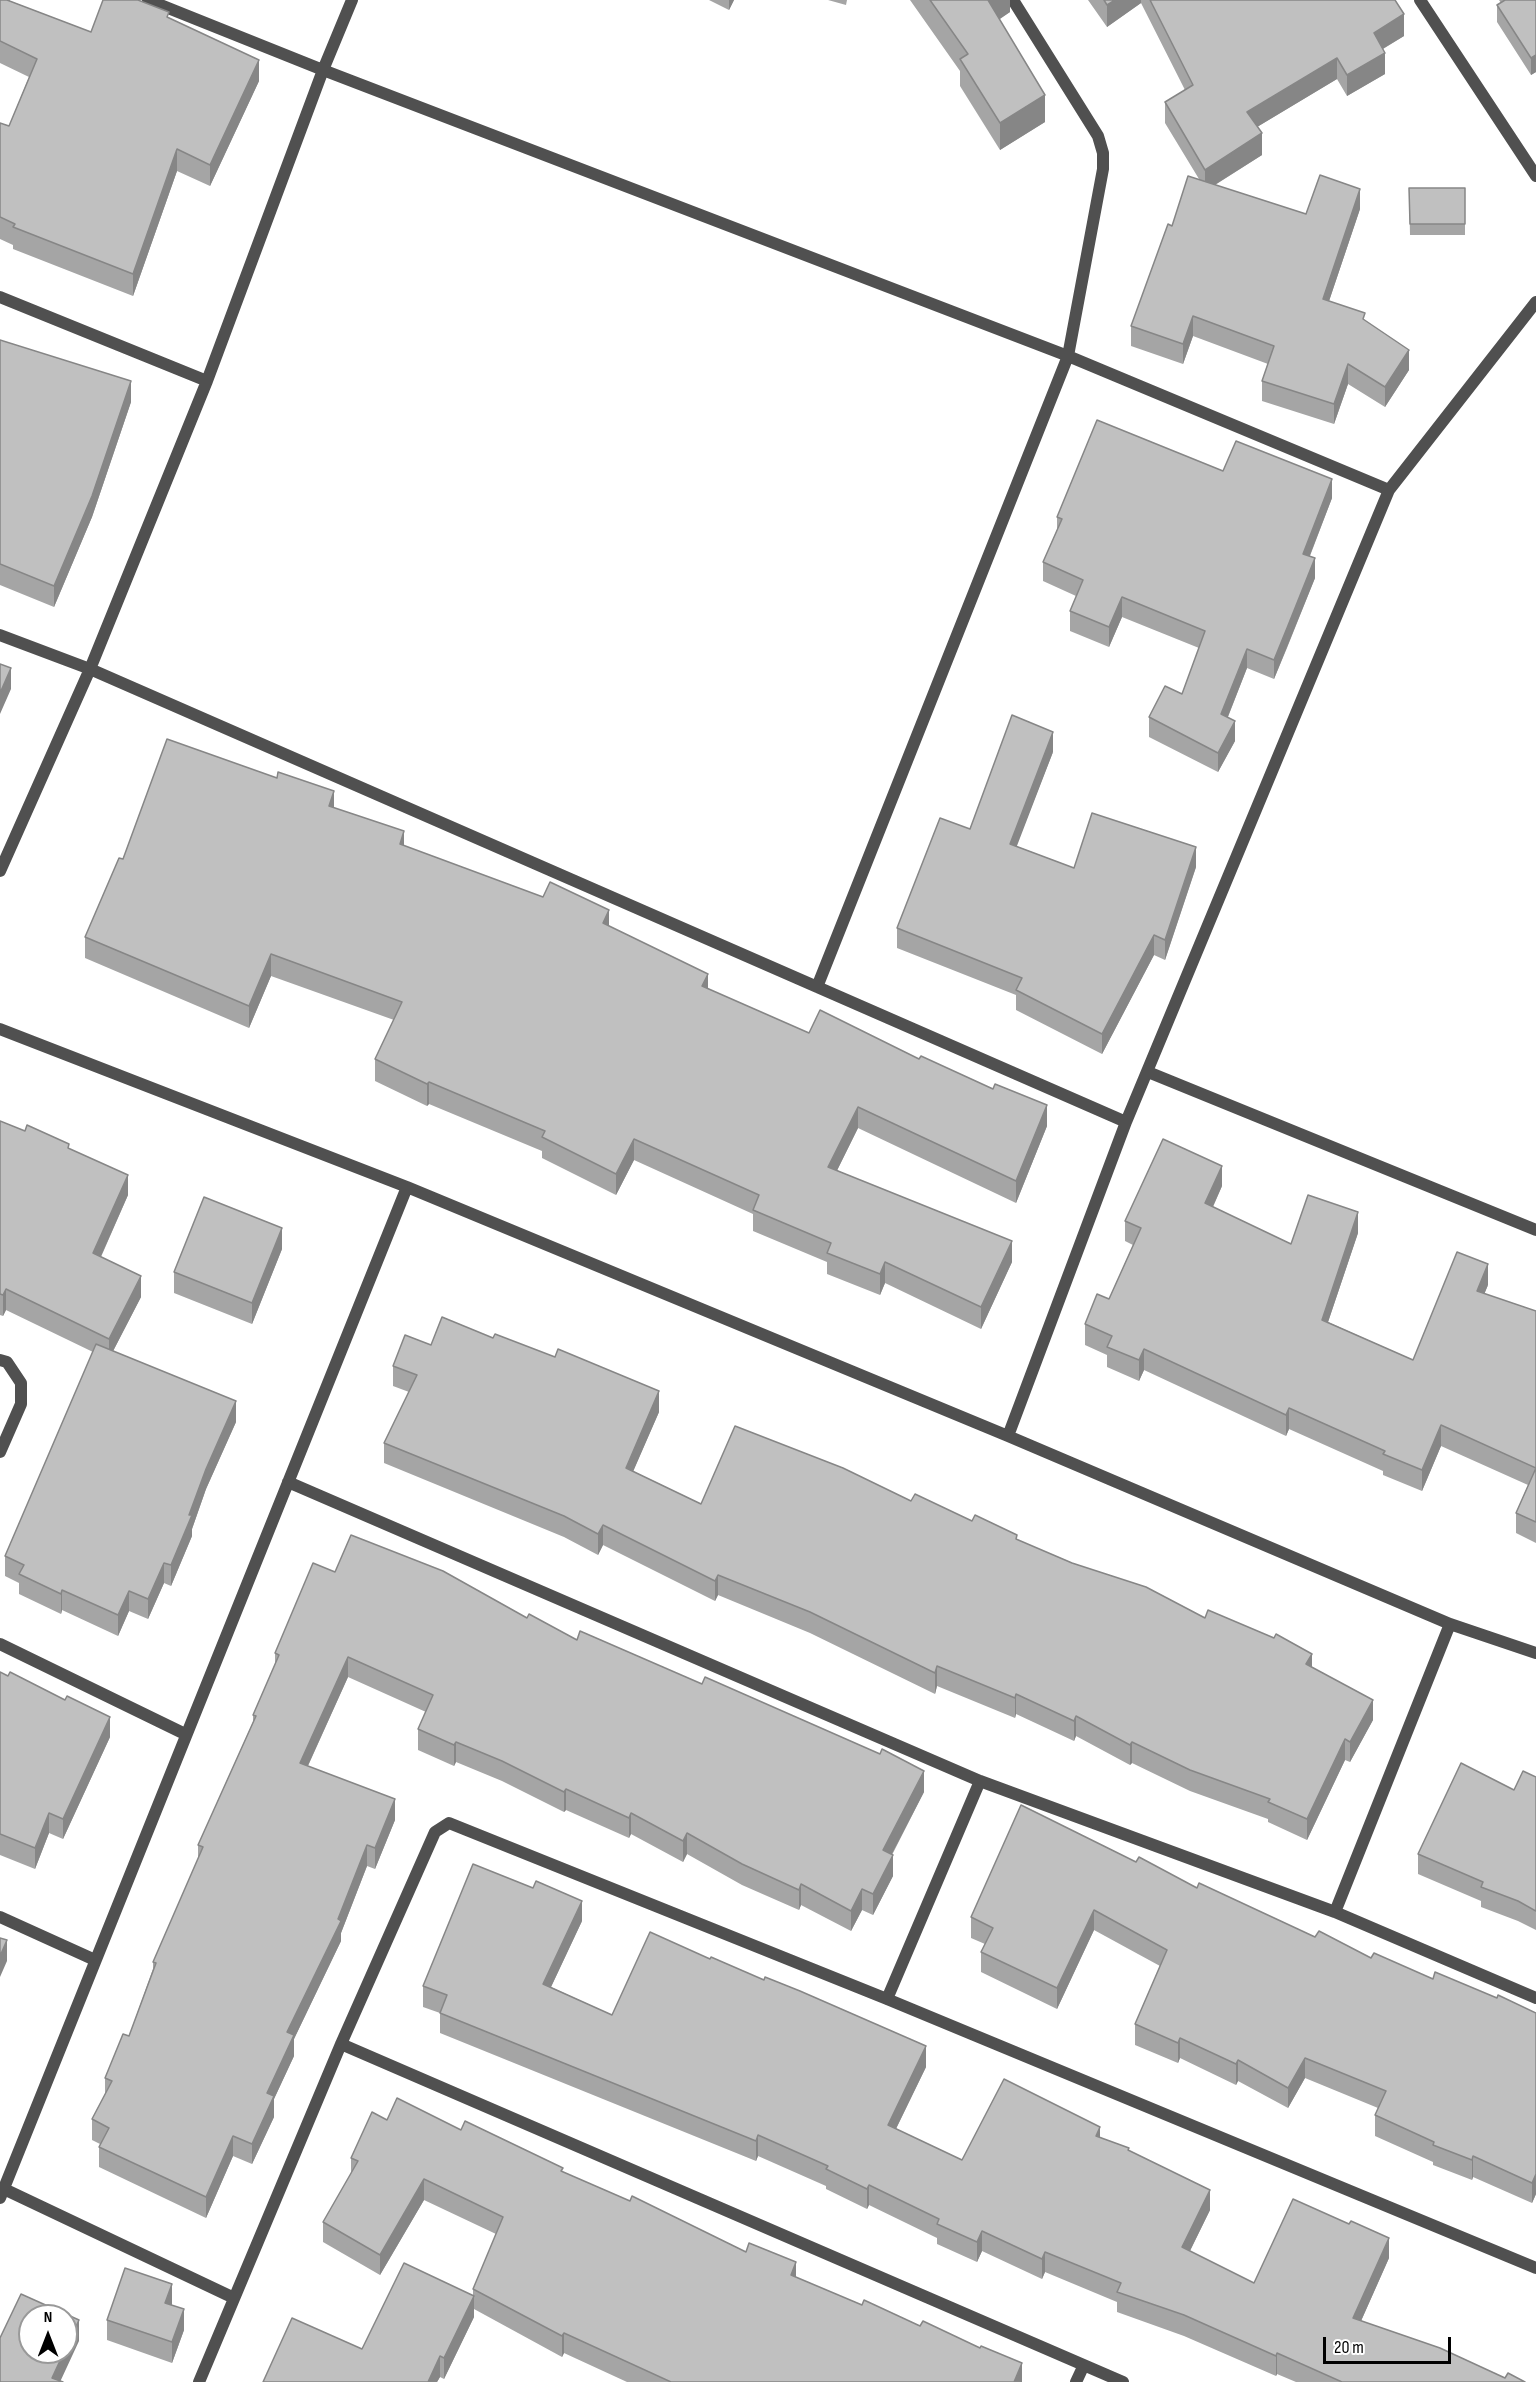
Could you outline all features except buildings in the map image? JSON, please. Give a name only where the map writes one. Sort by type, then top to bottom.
[{"type":"street","points":[[148,0],[323,70],[1068,356],[1389,490]]},
{"type":"street","points":[[0,871],[90,669],[207,381],[323,70],[352,0]]},
{"type":"street","points":[[817,987],[1068,356],[1103,170],[1103,153],[1098,136],[1013,0]]},
{"type":"street","points":[[1420,0],[1536,176]]},
{"type":"street","points":[[0,297],[207,381]]},
{"type":"street","points":[[1008,1436],[1126,1122],[1389,490],[1536,302]]},
{"type":"street","points":[[0,635],[90,669],[1126,1122]]},
{"type":"street","points":[[0,1029],[407,1187],[1008,1436],[1450,1624],[1536,1653]]},
{"type":"street","points":[[1148,1072],[1533,1225]]},
{"type":"street","points":[[234,2298],[2,2193],[407,1187]]},
{"type":"street","points":[[0,1360],[7,1362],[21,1383],[21,1404],[0,1452]]},
{"type":"street","points":[[288,1482],[980,1781],[1335,1912],[1536,1998]]},
{"type":"street","points":[[1335,1912],[1450,1624]]},
{"type":"street","points":[[0,1644],[185,1734]]},
{"type":"street","points":[[887,1999],[980,1781]]},
{"type":"street","points":[[199,2382],[340,2044],[435,1832],[449,1823],[887,1999],[1536,2268]]},
{"type":"street","points":[[0,1917],[95,1959]]},
{"type":"street","points":[[340,2044],[1083,2367],[1123,2382]]},
{"type":"street","points":[[1076,2382],[1083,2367]]}]
